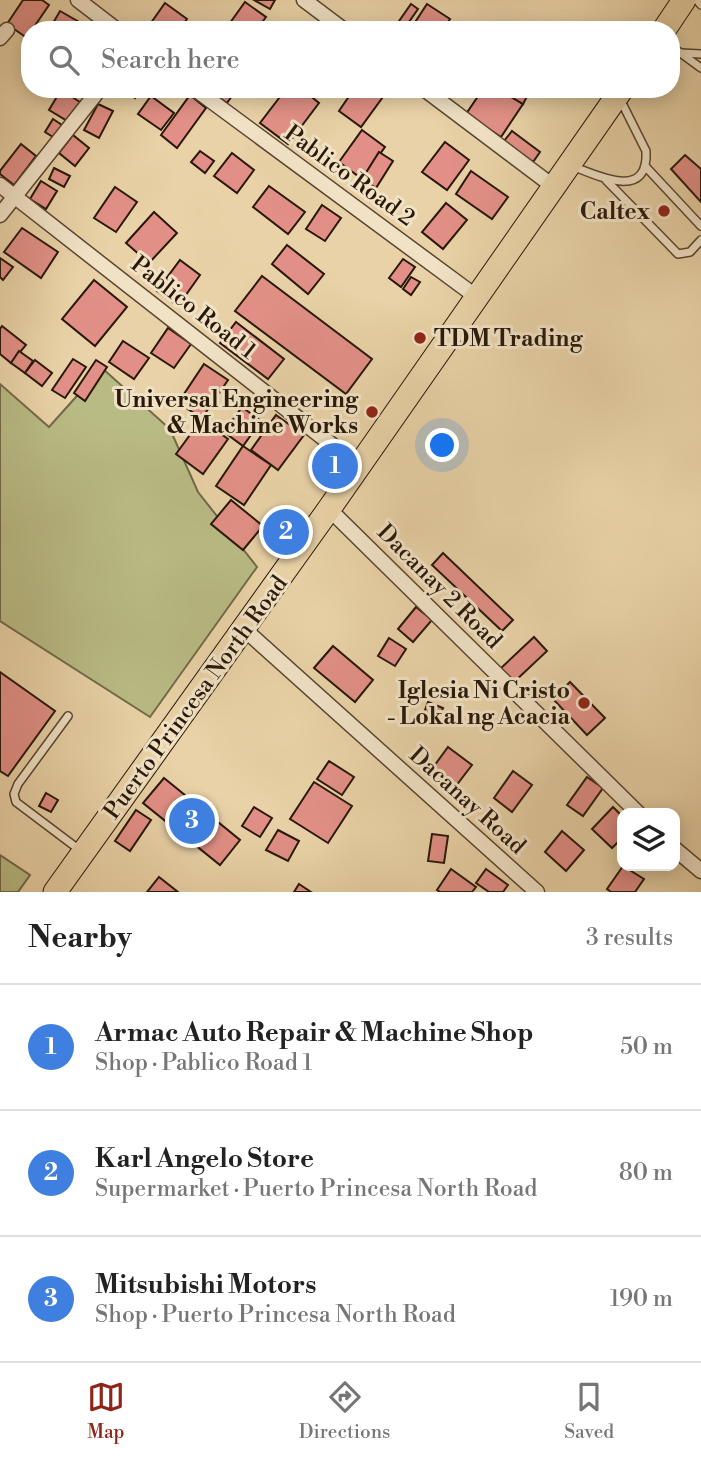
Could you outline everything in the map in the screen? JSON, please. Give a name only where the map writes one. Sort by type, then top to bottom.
[{"type":"main road","points":[[670,21],[684,0]]},
{"type":"main road","name":"Puerto Princesa North Road","points":[[55,892],[329,509],[616,98]]},
{"type":"street","points":[[78,0],[105,21]]},
{"type":"street","points":[[304,0],[332,21]]},
{"type":"street","points":[[0,215],[94,98]]},
{"type":"street","name":"Pablico Road 2","points":[[207,98],[478,298]]},
{"type":"street","points":[[436,98],[554,187]]},
{"type":"street","name":"Pablico Road 1","points":[[0,185],[359,466]]},
{"type":"street","name":"Dacanay 2 Road","points":[[329,509],[633,808]]},
{"type":"street","name":"Dacanay Road","points":[[244,629],[537,892]]},
{"type":"street","points":[[680,853],[701,871]]},
{"type":"lane","points":[[697,0],[701,5]]},
{"type":"lane","points":[[681,53],[701,54]]},
{"type":"lane","points":[[681,53],[701,68]]},
{"type":"lane","points":[[569,165],[618,183],[630,180],[641,172],[645,166],[646,151],[623,98]]},
{"type":"lane","points":[[645,166],[701,226]]},
{"type":"lane","points":[[606,179],[678,254],[690,252],[701,240]]},
{"type":"lane","points":[[68,716],[18,784],[14,794],[16,802],[83,853]]},
{"type":"green space","points":[[102,368],[170,429],[198,492],[257,567],[150,717],[0,621],[0,384],[49,427]]},
{"type":"green space","points":[[0,855],[30,875],[18,892],[0,892]]},
{"type":"building","points":[[23,0],[42,0],[49,5],[38,21],[21,21],[21,34],[7,24]]},
{"type":"building","points":[[254,0],[275,0],[270,9]]},
{"type":"building","points":[[245,2],[266,17],[263,21],[231,21]]},
{"type":"building","points":[[165,3],[187,19],[186,21],[152,21]]},
{"type":"building","points":[[411,4],[418,9],[410,21],[399,21]]},
{"type":"building","points":[[427,4],[450,19],[449,21],[416,21]]},
{"type":"building","points":[[60,11],[78,21],[54,21]]},
{"type":"building","points":[[56,98],[74,98],[80,102],[69,122],[49,110]]},
{"type":"building","points":[[150,98],[154,98],[174,113],[161,130],[138,114]]},
{"type":"building","points":[[188,98],[194,98],[206,108],[177,148],[161,135]]},
{"type":"building","points":[[279,98],[313,98],[319,103],[288,144],[260,123]]},
{"type":"building","points":[[348,98],[382,98],[361,127],[339,111]]},
{"type":"building","points":[[477,98],[514,98],[523,104],[501,137],[466,114]]},
{"type":"building","points":[[513,98],[526,98],[523,104]]},
{"type":"building","points":[[98,104],[113,111],[99,138],[84,130]]},
{"type":"building","points":[[53,119],[65,127],[56,139],[45,132]]},
{"type":"building","points":[[362,130],[385,147],[362,179],[339,162]]},
{"type":"building","points":[[512,131],[540,152],[533,162],[504,141]]},
{"type":"building","points":[[73,135],[89,148],[75,166],[59,153]]},
{"type":"building","points":[[445,142],[469,160],[447,190],[422,172]]},
{"type":"building","points":[[21,144],[36,156],[14,185],[0,174],[0,171]]},
{"type":"building","points":[[200,151],[214,161],[205,173],[191,162]]},
{"type":"building","points":[[379,152],[393,161],[376,188],[362,179]]},
{"type":"building","points":[[232,153],[254,170],[237,193],[214,176]]},
{"type":"building","points":[[685,155],[701,169],[701,202],[671,169]]},
{"type":"building","points":[[54,168],[70,176],[64,187],[49,179]]},
{"type":"building","points":[[471,171],[508,197],[492,219],[456,194]]},
{"type":"building","points":[[41,181],[57,191],[46,209],[30,199]]},
{"type":"building","points":[[269,186],[305,212],[288,234],[253,207]]},
{"type":"building","points":[[115,187],[137,202],[116,232],[94,218]]},
{"type":"building","points":[[446,203],[467,220],[443,249],[422,232]]},
{"type":"building","points":[[322,205],[341,218],[325,241],[306,229]]},
{"type":"building","points":[[154,212],[177,233],[149,263],[126,243]]},
{"type":"building","points":[[22,228],[58,252],[41,278],[4,252]]},
{"type":"building","points":[[287,245],[324,274],[308,294],[272,264]]},
{"type":"building","points":[[0,258],[13,267],[3,280],[0,277]]},
{"type":"building","points":[[403,259],[415,267],[401,287],[389,278]]},
{"type":"building","points":[[180,260],[200,275],[178,306],[157,291]]},
{"type":"building","points":[[262,276],[372,359],[346,394],[235,311]]},
{"type":"building","points":[[411,277],[420,282],[411,295],[403,289]]},
{"type":"building","points":[[94,280],[127,307],[95,346],[62,319]]},
{"type":"building","points":[[236,322],[284,359],[268,379],[220,343]]},
{"type":"building","points":[[2,326],[26,345],[11,363],[0,354]]},
{"type":"building","points":[[168,328],[191,344],[174,368],[151,353]]},
{"type":"building","points":[[123,341],[149,358],[134,379],[109,362]]},
{"type":"building","points":[[19,351],[33,361],[25,373],[11,363]]},
{"type":"building","points":[[73,359],[86,367],[65,398],[52,390]]},
{"type":"building","points":[[35,360],[52,373],[42,386],[25,373]]},
{"type":"building","points":[[96,360],[107,367],[85,401],[74,393]]},
{"type":"building","points":[[204,364],[228,380],[202,418],[178,403]]},
{"type":"building","points":[[242,407],[261,421],[243,446],[224,432]]},
{"type":"building","points":[[276,415],[304,435],[278,470],[251,450]]},
{"type":"building","points":[[201,420],[228,439],[203,474],[176,454]]},
{"type":"building","points":[[243,446],[271,465],[244,505],[216,486]]},
{"type":"building","points":[[231,500],[263,526],[243,550],[211,524]]},
{"type":"building","points":[[443,553],[513,620],[502,631],[432,565]]},
{"type":"building","points":[[416,607],[432,620],[413,642],[398,629]]},
{"type":"building","points":[[534,637],[547,651],[513,683],[500,669]]},
{"type":"building","points":[[389,638],[406,649],[395,666],[378,656]]},
{"type":"building","points":[[333,646],[373,680],[355,702],[314,668]]},
{"type":"building","points":[[0,672],[55,711],[8,776],[0,771]]},
{"type":"building","points":[[570,682],[605,718],[587,735],[553,699]]},
{"type":"building","points":[[428,702],[443,708],[436,726],[421,721]]},
{"type":"building","points":[[448,747],[472,765],[452,791],[429,773]]},
{"type":"building","points":[[329,761],[354,777],[342,795],[317,779]]},
{"type":"building","points":[[513,771],[532,785],[512,812],[494,798]]},
{"type":"building","points":[[587,777],[603,788],[583,816],[567,805]]},
{"type":"building","points":[[164,778],[240,840],[220,865],[143,803]]},
{"type":"building","points":[[314,782],[352,806],[328,843],[290,819]]},
{"type":"building","points":[[46,793],[58,800],[51,812],[39,806]]},
{"type":"building","points":[[254,807],[272,818],[260,837],[242,826]]},
{"type":"building","points":[[613,807],[617,811],[617,843],[612,848],[592,829]]},
{"type":"building","points":[[136,810],[151,820],[130,851],[115,841]]},
{"type":"building","points":[[278,830],[299,841],[288,861],[266,850]]},
{"type":"building","points":[[562,831],[584,850],[566,871],[545,852]]},
{"type":"building","points":[[432,834],[448,836],[444,863],[428,861]]},
{"type":"building","points":[[451,869],[476,887],[472,892],[437,890]]},
{"type":"building","points":[[486,869],[508,885],[503,892],[489,892],[476,883]]},
{"type":"building","points":[[620,871],[631,871],[644,879],[635,892],[611,892],[607,889]]},
{"type":"building","points":[[159,877],[178,892],[147,892]]},
{"type":"building","points":[[299,884],[311,892],[294,892]]},
{"type":"place","name":"Caltex","points":[[664,211]]},
{"type":"place","name":"TDM Trading","points":[[420,338]]},
{"type":"place","name":"Universal Engineering & Machine Works","points":[[372,412]]},
{"type":"place","name":"Armac Auto Repair & Machine Shop","points":[[335,466]]},
{"type":"place","name":"Karl Angelo Store","points":[[286,532]]},
{"type":"place","name":"Iglesia Ni Cristo - Lokal ng Acacia","points":[[584,703]]},
{"type":"place","name":"Mitsubishi Motors","points":[[192,821]]}]
